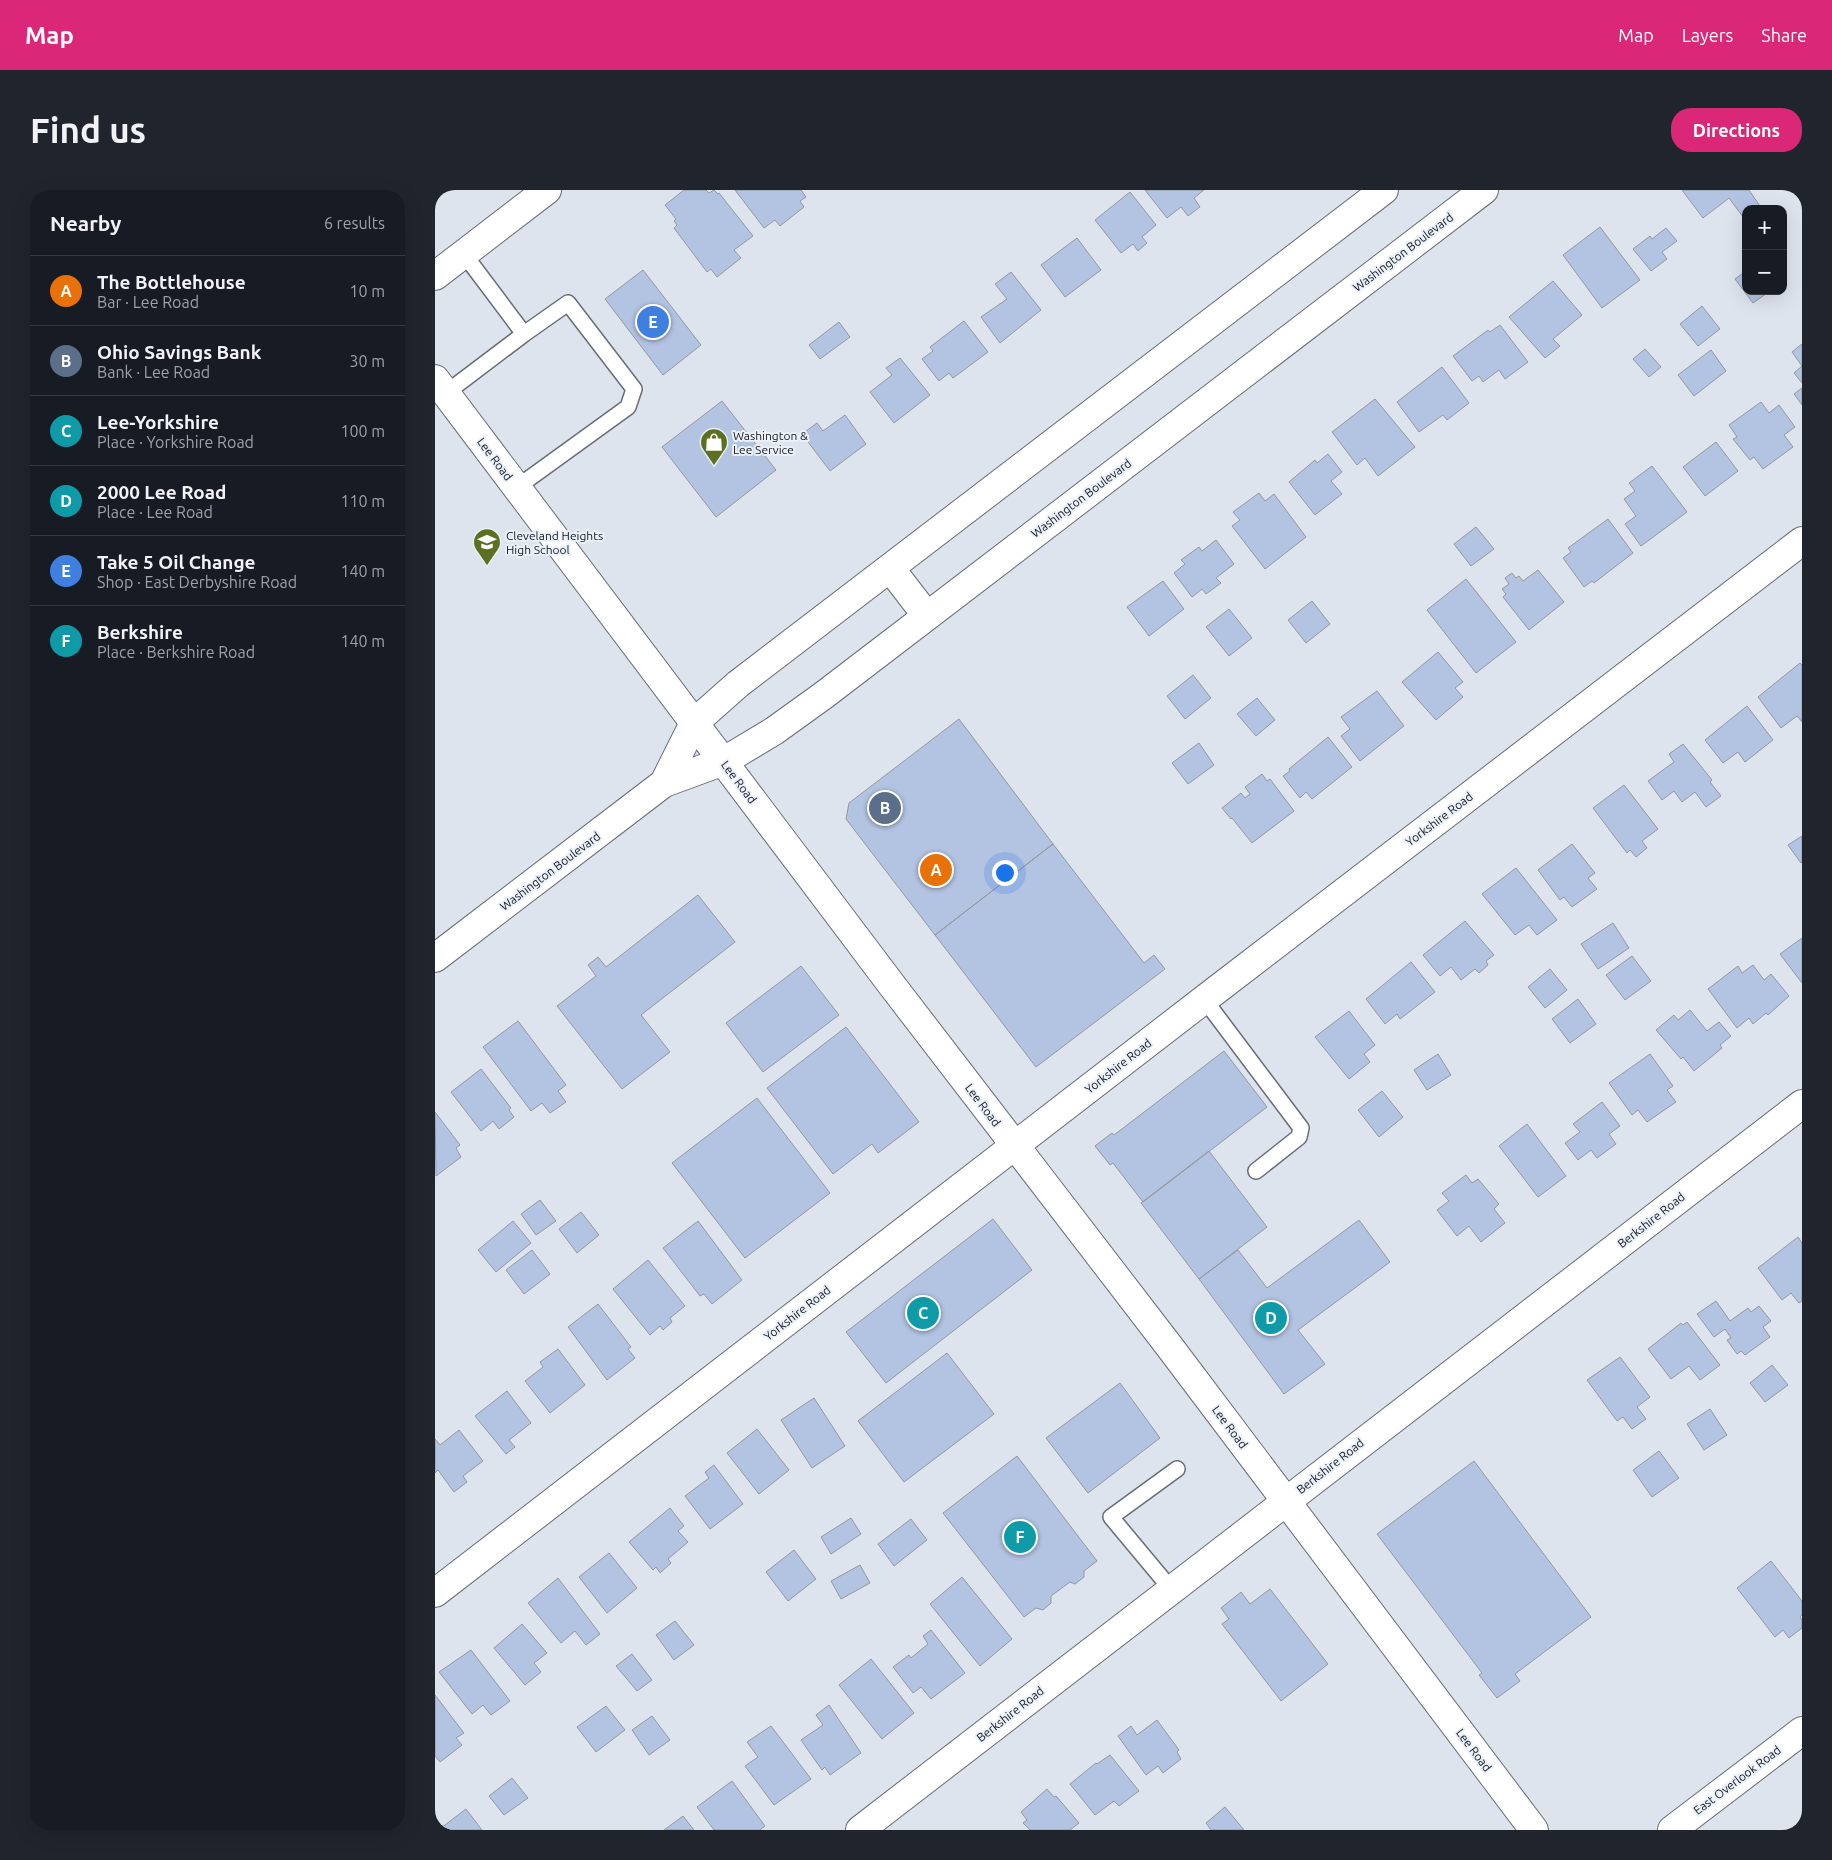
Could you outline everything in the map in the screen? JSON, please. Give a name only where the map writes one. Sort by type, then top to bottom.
[{"type":"street","points":[[435,276],[547,190]]},
{"type":"street","name":"Washington Boulevard","points":[[664,783],[694,723],[738,684],[1383,190]]},
{"type":"street","name":"Washington Boulevard","points":[[435,958],[664,783],[724,761],[774,731],[1484,190]]},
{"type":"street","name":"Lee Road","points":[[440,386],[885,977],[1286,1500],[1534,1830]]},
{"type":"street","name":"Yorkshire Road","points":[[435,1593],[1204,999],[1802,541]]},
{"type":"street","points":[[890,568],[927,616]]},
{"type":"street","name":"Berkshire Road","points":[[859,1830],[1802,1104]]},
{"type":"street","name":"East Overlook Road","points":[[1672,1830],[1802,1731]]},
{"type":"lane","points":[[463,254],[524,334]]},
{"type":"lane","points":[[440,386],[524,334],[568,303],[634,389],[628,407],[517,488]]},
{"type":"lane","points":[[1204,999],[1301,1128],[1299,1137],[1256,1171]]},
{"type":"lane","points":[[1171,1589],[1111,1518],[1177,1469]]},
{"type":"building","points":[[684,190],[706,190],[709,193],[714,190],[719,193],[753,236],[734,250],[741,258],[717,277],[711,269],[707,272],[674,228],[677,225],[674,221],[676,219],[665,205]]},
{"type":"building","points":[[735,190],[801,190],[806,197],[800,201],[804,207],[780,226],[775,220],[764,228]]},
{"type":"building","points":[[1145,190],[1204,190],[1194,198],[1200,207],[1188,216],[1181,207],[1167,218]]},
{"type":"building","points":[[1682,190],[1749,190],[1759,205],[1742,205],[1742,216],[1729,198],[1703,218]]},
{"type":"building","points":[[1130,192],[1156,225],[1142,237],[1147,243],[1138,251],[1133,244],[1121,253],[1095,220]]},
{"type":"building","points":[[1600,227],[1640,280],[1602,308],[1563,255]]},
{"type":"building","points":[[1666,228],[1677,241],[1662,252],[1667,259],[1651,271],[1633,249],[1650,236],[1652,239]]},
{"type":"building","points":[[1077,238],[1101,270],[1065,297],[1041,265]]},
{"type":"building","points":[[643,270],[701,345],[663,375],[605,299]]},
{"type":"building","points":[[1011,272],[1041,310],[1000,343],[981,317],[1007,299],[995,284]]},
{"type":"building","points":[[1742,274],[1742,288],[1735,279]]},
{"type":"building","points":[[1553,281],[1582,315],[1553,339],[1560,346],[1545,358],[1509,317]]},
{"type":"building","points":[[1747,295],[1764,295],[1753,303]]},
{"type":"building","points":[[1702,306],[1720,329],[1698,346],[1680,324]]},
{"type":"building","points":[[964,321],[988,352],[953,378],[949,373],[939,381],[922,359],[933,351],[930,347]]},
{"type":"building","points":[[839,322],[850,337],[820,359],[809,345]]},
{"type":"building","points":[[1500,325],[1528,362],[1505,379],[1499,370],[1483,382],[1479,376],[1472,381],[1453,356],[1488,330],[1490,332]]},
{"type":"building","points":[[1802,344],[1802,366],[1792,352]]},
{"type":"building","points":[[1645,349],[1661,367],[1649,377],[1633,359]]},
{"type":"building","points":[[1711,350],[1726,371],[1694,396],[1678,375]]},
{"type":"building","points":[[900,358],[930,395],[894,423],[870,392],[892,375],[886,368]]},
{"type":"building","points":[[1802,366],[1802,383],[1794,373]]},
{"type":"building","points":[[1442,367],[1469,403],[1447,420],[1443,415],[1419,432],[1397,402]]},
{"type":"building","points":[[1802,388],[1802,405],[1794,394]]},
{"type":"building","points":[[1375,399],[1415,447],[1378,476],[1365,458],[1357,465],[1332,432]]},
{"type":"building","points":[[722,401],[776,470],[716,517],[662,447]]},
{"type":"building","points":[[1761,402],[1769,413],[1779,405],[1795,427],[1784,435],[1793,447],[1763,469],[1754,457],[1750,460],[1733,439],[1737,437],[1729,425]]},
{"type":"building","points":[[845,415],[866,444],[830,471],[802,434],[817,423],[823,431]]},
{"type":"building","points":[[1716,442],[1738,471],[1705,496],[1683,467]]},
{"type":"building","points":[[1328,454],[1342,472],[1331,481],[1342,494],[1315,515],[1289,482],[1315,460],[1317,463]]},
{"type":"building","points":[[1652,466],[1687,512],[1641,546],[1625,524],[1636,516],[1624,499],[1635,491],[1629,483]]},
{"type":"building","points":[[1259,493],[1265,501],[1274,494],[1306,537],[1265,569],[1232,526],[1240,520],[1233,512]]},
{"type":"building","points":[[1608,519],[1633,553],[1594,583],[1592,581],[1584,587],[1563,558],[1571,552],[1568,548]]},
{"type":"building","points":[[1476,527],[1494,549],[1471,566],[1454,544]]},
{"type":"building","points":[[1216,540],[1234,564],[1216,578],[1221,583],[1206,594],[1202,589],[1192,597],[1174,573],[1185,564],[1181,560],[1199,547],[1202,551]]},
{"type":"building","points":[[1538,570],[1564,602],[1529,630],[1503,597],[1506,594],[1502,589],[1509,584],[1505,578],[1512,573],[1516,578],[1519,576],[1523,581]]},
{"type":"building","points":[[1466,579],[1516,642],[1476,673],[1427,610]]},
{"type":"building","points":[[1163,581],[1184,609],[1149,636],[1127,607]]},
{"type":"building","points":[[1312,601],[1330,624],[1306,643],[1288,620]]},
{"type":"building","points":[[1229,609],[1252,638],[1229,656],[1206,627]]},
{"type":"building","points":[[1438,652],[1463,682],[1455,688],[1463,697],[1436,720],[1402,682]]},
{"type":"building","points":[[1800,663],[1802,665],[1802,722],[1797,716],[1781,728],[1758,697]]},
{"type":"building","points":[[1193,675],[1211,698],[1185,719],[1167,696]]},
{"type":"building","points":[[1377,691],[1404,726],[1360,761],[1341,736],[1350,729],[1341,717]]},
{"type":"building","points":[[1257,698],[1275,720],[1256,736],[1237,714]]},
{"type":"building","points":[[1747,706],[1773,740],[1745,762],[1738,752],[1723,763],[1705,740]]},
{"type":"building","points":[[959,719],[1053,844],[935,935],[846,819],[849,803]]},
{"type":"building","points":[[1328,737],[1352,767],[1312,799],[1306,792],[1300,798],[1283,776]]},
{"type":"building","points":[[1199,743],[1214,765],[1188,784],[1172,763]]},
{"type":"building","points":[[1683,744],[1712,780],[1710,782],[1721,796],[1706,807],[1695,792],[1682,802],[1674,791],[1662,800],[1648,781],[1674,762],[1669,754]]},
{"type":"building","points":[[1262,774],[1267,781],[1270,779],[1294,811],[1252,843],[1222,808],[1241,793],[1245,798],[1250,794],[1245,787]]},
{"type":"building","points":[[1624,785],[1658,829],[1642,841],[1647,848],[1636,857],[1630,850],[1627,853],[1593,808]]},
{"type":"building","points":[[1802,836],[1802,862],[1801,863],[1788,845]]},
{"type":"building","points":[[1053,844],[1144,963],[1154,955],[1165,969],[1036,1067],[935,935]]},
{"type":"building","points":[[1572,844],[1595,873],[1588,878],[1597,889],[1572,907],[1564,897],[1560,900],[1538,870]]},
{"type":"building","points":[[1516,868],[1557,920],[1537,935],[1529,925],[1515,935],[1482,894]]},
{"type":"building","points":[[698,895],[735,942],[641,1015],[670,1052],[622,1089],[557,1006],[596,976],[588,965],[598,957],[606,967]]},
{"type":"building","points":[[1465,921],[1494,955],[1486,961],[1488,965],[1479,973],[1475,969],[1461,980],[1451,967],[1440,976],[1423,955]]},
{"type":"building","points":[[1613,923],[1629,948],[1598,969],[1581,944]]},
{"type":"building","points":[[1802,938],[1802,983],[1780,954]]},
{"type":"building","points":[[1632,956],[1651,981],[1625,1000],[1606,975]]},
{"type":"building","points":[[1411,962],[1435,992],[1400,1019],[1397,1014],[1385,1024],[1366,999]]},
{"type":"building","points":[[1753,965],[1764,980],[1771,974],[1789,996],[1768,1015],[1766,1013],[1753,1024],[1749,1018],[1737,1028],[1708,989],[1738,966],[1742,973]]},
{"type":"building","points":[[801,966],[839,1015],[763,1072],[726,1023]]},
{"type":"building","points":[[1550,969],[1567,990],[1545,1008],[1528,987]]},
{"type":"building","points":[[1578,999],[1596,1024],[1570,1043],[1552,1019]]},
{"type":"building","points":[[1690,1010],[1707,1031],[1719,1022],[1731,1036],[1720,1045],[1722,1048],[1694,1071],[1656,1030],[1674,1015],[1678,1020]]},
{"type":"building","points":[[1349,1011],[1375,1045],[1364,1054],[1370,1062],[1349,1079],[1315,1037]]},
{"type":"building","points":[[518,1021],[566,1085],[558,1091],[566,1102],[550,1113],[542,1103],[531,1111],[483,1047]]},
{"type":"building","points":[[846,1027],[919,1122],[878,1153],[872,1144],[833,1174],[767,1088]]},
{"type":"building","points":[[1224,1051],[1267,1107],[1143,1202],[1113,1163],[1110,1165],[1095,1146],[1112,1133],[1114,1135]]},
{"type":"building","points":[[1438,1054],[1451,1075],[1427,1090],[1414,1070]]},
{"type":"building","points":[[1650,1054],[1673,1086],[1667,1090],[1676,1102],[1647,1122],[1638,1110],[1632,1115],[1609,1083]]},
{"type":"building","points":[[481,1069],[511,1108],[509,1110],[514,1117],[499,1129],[493,1121],[481,1131],[451,1092]]},
{"type":"building","points":[[1382,1091],[1403,1117],[1379,1137],[1358,1110]]},
{"type":"building","points":[[757,1098],[830,1193],[745,1258],[672,1163]]},
{"type":"building","points":[[1602,1102],[1620,1126],[1609,1134],[1616,1144],[1597,1158],[1591,1150],[1578,1160],[1565,1143],[1580,1132],[1573,1124]]},
{"type":"building","points":[[435,1112],[460,1145],[456,1148],[461,1157],[436,1176]]},
{"type":"building","points":[[1527,1124],[1566,1176],[1538,1197],[1499,1146]]},
{"type":"building","points":[[1209,1151],[1267,1227],[1199,1279],[1141,1203]]},
{"type":"building","points":[[1466,1175],[1472,1183],[1478,1179],[1499,1204],[1494,1209],[1505,1223],[1481,1242],[1469,1226],[1457,1236],[1437,1210],[1449,1201],[1442,1193]]},
{"type":"building","points":[[540,1200],[556,1221],[536,1235],[521,1214]]},
{"type":"building","points":[[581,1212],[599,1235],[577,1253],[559,1229]]},
{"type":"building","points":[[993,1219],[1032,1270],[886,1383],[846,1332]]},
{"type":"building","points":[[1359,1220],[1390,1262],[1298,1330],[1325,1364],[1284,1394],[1199,1279],[1238,1250],[1267,1288]]},
{"type":"building","points":[[513,1221],[531,1243],[496,1272],[478,1250]]},
{"type":"building","points":[[698,1221],[742,1280],[712,1304],[704,1294],[700,1296],[663,1248]]},
{"type":"building","points":[[1798,1237],[1802,1243],[1802,1301],[1799,1303],[1791,1293],[1782,1300],[1758,1268]]},
{"type":"building","points":[[532,1250],[550,1274],[524,1294],[506,1270]]},
{"type":"building","points":[[648,1260],[685,1306],[670,1318],[672,1322],[663,1330],[660,1326],[650,1335],[613,1289]]},
{"type":"building","points":[[1716,1301],[1730,1321],[1748,1308],[1751,1312],[1759,1306],[1771,1321],[1763,1327],[1770,1337],[1745,1355],[1741,1351],[1737,1354],[1727,1340],[1731,1338],[1725,1329],[1714,1337],[1697,1314]]},
{"type":"building","points":[[598,1304],[631,1347],[628,1349],[635,1358],[607,1380],[568,1327]]},
{"type":"building","points":[[1687,1322],[1720,1365],[1700,1380],[1689,1366],[1671,1379],[1648,1349],[1681,1323],[1683,1325]]},
{"type":"building","points":[[558,1349],[585,1385],[550,1413],[525,1381],[543,1367],[540,1362]]},
{"type":"building","points":[[947,1353],[994,1414],[904,1482],[858,1421]]},
{"type":"building","points":[[1620,1357],[1650,1397],[1637,1407],[1646,1419],[1632,1429],[1623,1417],[1617,1421],[1587,1380]]},
{"type":"building","points":[[1772,1365],[1788,1385],[1765,1402],[1750,1383]]},
{"type":"building","points":[[1120,1383],[1160,1438],[1088,1493],[1046,1438]]},
{"type":"building","points":[[507,1391],[531,1423],[509,1440],[515,1447],[506,1454],[475,1416]]},
{"type":"building","points":[[814,1398],[845,1446],[812,1468],[781,1420]]},
{"type":"building","points":[[1710,1409],[1727,1435],[1704,1450],[1687,1424]]},
{"type":"building","points":[[757,1429],[789,1470],[759,1494],[727,1453]]},
{"type":"building","points":[[459,1430],[483,1461],[463,1476],[467,1482],[454,1492],[438,1470],[435,1473],[435,1439],[440,1445]]},
{"type":"building","points":[[1659,1451],[1679,1478],[1652,1497],[1633,1470]]},
{"type":"building","points":[[1017,1456],[1097,1561],[1084,1571],[1084,1577],[1075,1584],[1070,1582],[1051,1596],[1051,1603],[1043,1610],[1036,1608],[1024,1617],[943,1513]]},
{"type":"building","points":[[1474,1461],[1591,1617],[1515,1674],[1520,1681],[1497,1698],[1479,1675],[1482,1673],[1377,1534]]},
{"type":"building","points":[[714,1465],[743,1504],[710,1529],[685,1496],[709,1478],[705,1472]]},
{"type":"building","points":[[670,1508],[684,1526],[678,1531],[688,1542],[668,1559],[671,1563],[660,1573],[656,1567],[653,1570],[629,1542]]},
{"type":"building","points":[[851,1518],[861,1534],[831,1554],[821,1537]]},
{"type":"building","points":[[911,1519],[927,1540],[894,1566],[878,1544]]},
{"type":"building","points":[[794,1550],[816,1579],[788,1601],[766,1572]]},
{"type":"building","points":[[609,1553],[637,1588],[607,1613],[579,1577]]},
{"type":"building","points":[[1771,1561],[1802,1601],[1802,1615],[1800,1617],[1802,1628],[1789,1638],[1783,1630],[1775,1637],[1737,1588]]},
{"type":"building","points":[[860,1565],[870,1583],[841,1599],[831,1581]]},
{"type":"building","points":[[962,1577],[1012,1639],[980,1666],[930,1604]]},
{"type":"building","points":[[558,1578],[600,1634],[586,1645],[575,1631],[561,1643],[528,1603]]},
{"type":"building","points":[[1270,1589],[1328,1664],[1281,1701],[1222,1624],[1229,1619],[1221,1608],[1241,1592],[1250,1604]]},
{"type":"building","points":[[675,1621],[694,1645],[674,1660],[656,1635]]},
{"type":"building","points":[[522,1624],[547,1653],[534,1663],[541,1672],[525,1685],[494,1648]]},
{"type":"building","points":[[931,1630],[965,1673],[931,1699],[921,1687],[913,1693],[893,1667],[909,1655],[911,1658],[928,1644],[923,1636]]},
{"type":"building","points":[[471,1650],[510,1701],[491,1715],[483,1705],[472,1714],[439,1672]]},
{"type":"building","points":[[632,1654],[652,1680],[637,1691],[616,1666]]},
{"type":"building","points":[[871,1659],[914,1713],[882,1739],[839,1685]]},
{"type":"building","points":[[435,1695],[464,1733],[456,1738],[462,1745],[440,1762],[435,1756]]},
{"type":"building","points":[[829,1705],[861,1753],[830,1775],[825,1767],[822,1770],[801,1740],[823,1725],[816,1715]]},
{"type":"building","points":[[606,1706],[625,1730],[596,1752],[577,1727]]},
{"type":"building","points":[[652,1716],[670,1740],[649,1755],[632,1730]]},
{"type":"building","points":[[1157,1720],[1179,1750],[1177,1752],[1181,1759],[1163,1773],[1158,1766],[1146,1775],[1118,1736],[1131,1726],[1137,1735]]},
{"type":"building","points":[[771,1726],[811,1779],[774,1805],[745,1766],[758,1757],[747,1742]]},
{"type":"building","points":[[1110,1755],[1139,1791],[1119,1806],[1114,1801],[1095,1815],[1070,1784],[1096,1763]]},
{"type":"building","points":[[512,1778],[528,1798],[504,1815],[489,1796]]},
{"type":"building","points":[[732,1781],[765,1826],[760,1830],[714,1830],[697,1807]]},
{"type":"building","points":[[1047,1789],[1054,1797],[1056,1796],[1079,1823],[1070,1830],[1030,1830],[1023,1823],[1027,1820],[1021,1812]]},
{"type":"building","points":[[1225,1807],[1244,1830],[1211,1830],[1206,1823]]},
{"type":"building","points":[[466,1809],[482,1830],[442,1830],[441,1828]]},
{"type":"building","points":[[683,1816],[694,1830],[664,1830]]},
{"type":"place","name":"Take 5 Oil Change","points":[[653,322]]},
{"type":"place","name":"Washington & Lee Service","points":[[714,466]]},
{"type":"place","name":"Cleveland Heights High School","points":[[487,566]]},
{"type":"place","name":"Ohio Savings Bank","points":[[885,808]]},
{"type":"place","name":"The Bottlehouse","points":[[936,870]]},
{"type":"place","name":"Lee-Yorkshire","points":[[923,1313]]},
{"type":"place","name":"2000 Lee Road","points":[[1271,1318]]},
{"type":"place","name":"Berkshire","points":[[1020,1537]]}]
